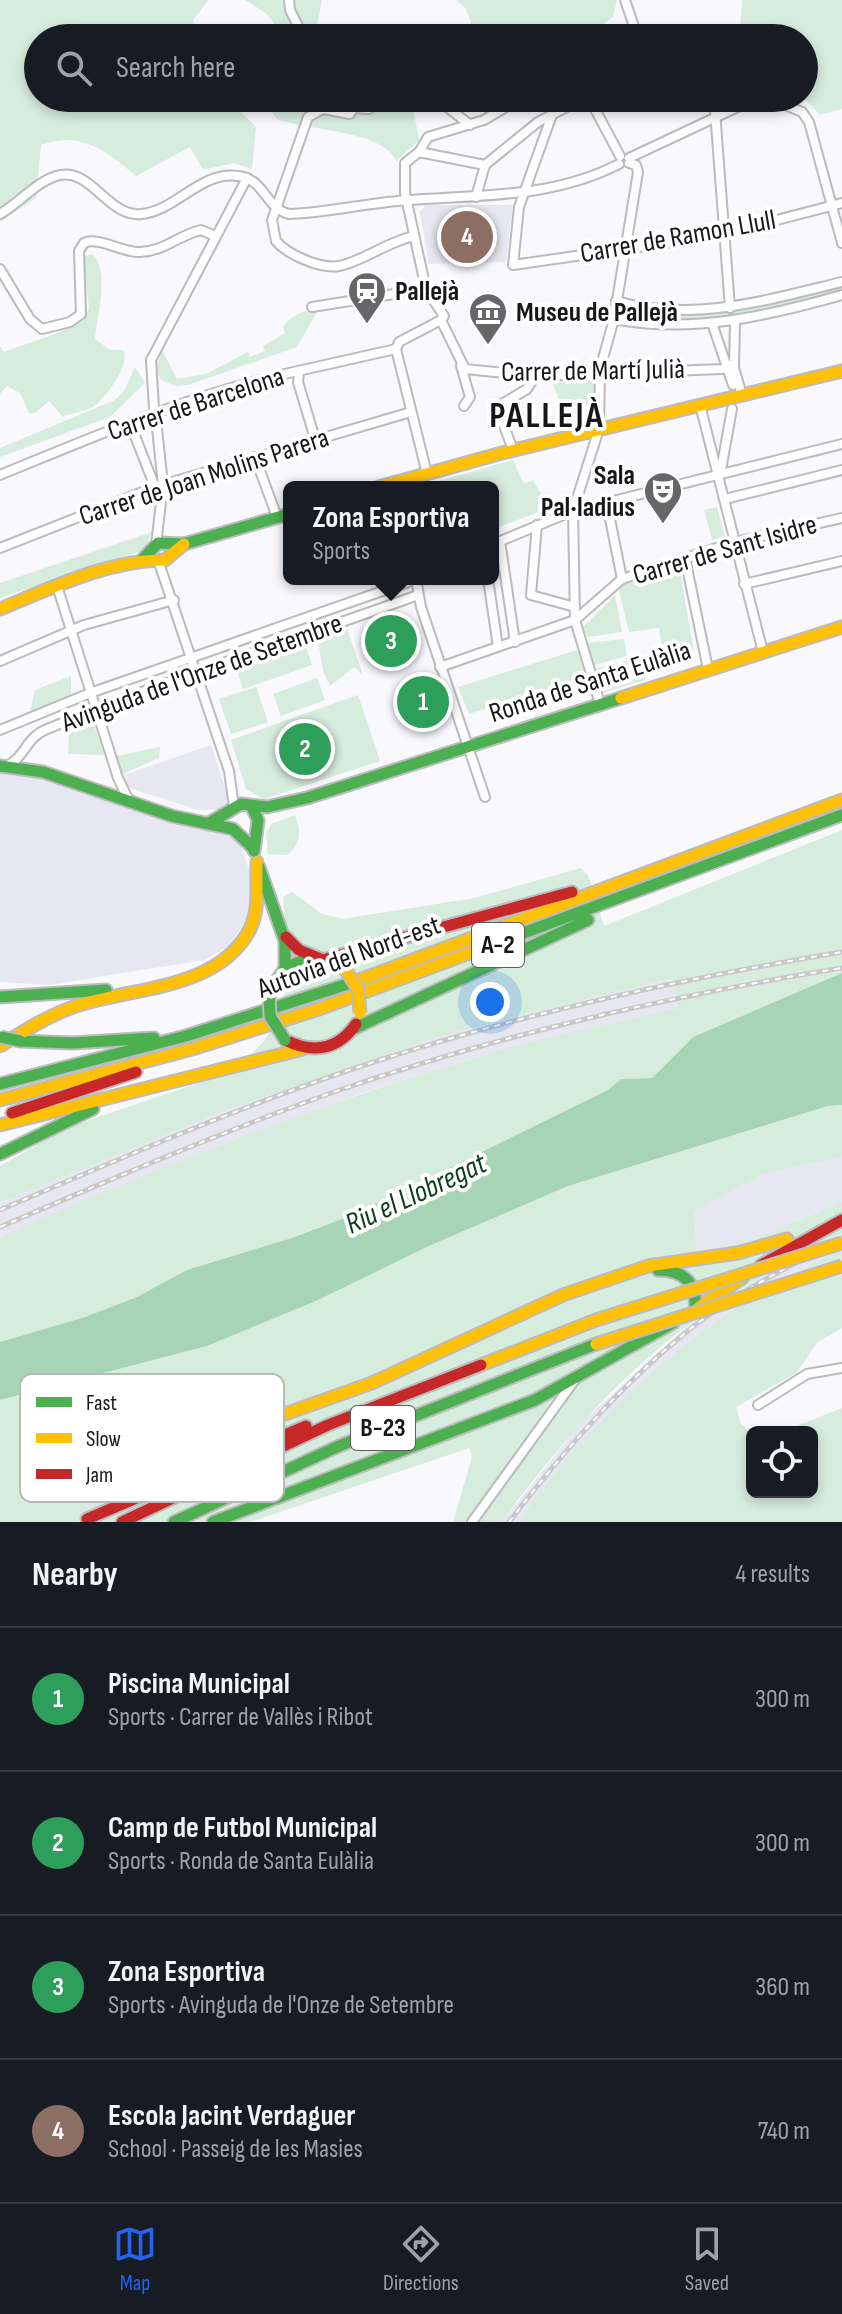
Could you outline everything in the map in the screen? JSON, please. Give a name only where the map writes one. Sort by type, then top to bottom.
[{"type":"main road","points":[[404,481],[513,450],[842,371]]},
{"type":"main road","points":[[0,609],[57,586],[283,515]]},
{"type":"main road","name":"Ronda de Santa Eulàlia","points":[[209,823],[240,808],[271,807],[307,798],[842,627]]},
{"type":"main road","points":[[3,766],[33,770],[116,791],[130,801],[181,819],[209,823],[236,832],[252,847],[286,946],[285,968],[269,993],[271,1022],[285,1040],[303,1049]]},
{"type":"main road","name":"Ronda de Santa Eulàlia","points":[[236,832],[256,827],[266,815],[307,798]]},
{"type":"main road","name":"Autovia del Nord-est","points":[[0,1084],[186,1036],[299,1002],[842,800]]},
{"type":"main road","points":[[240,808],[256,827],[252,847]]},
{"type":"main road","points":[[236,832],[240,808]]},
{"type":"main road","name":"Autovia del Nord-est","points":[[0,1100],[175,1054],[330,1006],[842,815]]},
{"type":"main road","points":[[0,1046],[68,1008],[205,970],[239,945],[250,930],[256,907],[257,862]]},
{"type":"main road","points":[[282,930],[298,952],[326,959],[347,956],[478,916],[612,886]]},
{"type":"main road","points":[[0,1125],[303,1049],[330,1048],[353,1029],[482,972],[597,916],[630,895]]},
{"type":"main road","points":[[285,968],[312,957]]},
{"type":"main road","points":[[326,959],[345,969],[358,989],[360,1013],[353,1029]]},
{"type":"main road","points":[[0,997],[154,985]]},
{"type":"main road","points":[[0,1037],[20,1041],[90,1043],[186,1036]]},
{"type":"main road","points":[[0,1116],[115,1081],[175,1054]]},
{"type":"main road","points":[[0,1154],[71,1118],[150,1087]]},
{"type":"main road","points":[[284,1414],[372,1383],[516,1313],[619,1276],[648,1266],[738,1253],[787,1239],[842,1214]]},
{"type":"main road","points":[[284,1495],[535,1400],[574,1381],[695,1310],[756,1267],[842,1220]]},
{"type":"main road","points":[[695,1310],[712,1291],[787,1239]]},
{"type":"main road","name":"B-23","points":[[284,1448],[379,1404],[596,1320],[842,1243]]},
{"type":"main road","name":"B-23","points":[[284,1471],[339,1446],[596,1344],[842,1266]]},
{"type":"main road","points":[[619,1276],[659,1270],[679,1272],[694,1287],[695,1310]]},
{"type":"main road","points":[[284,1434],[336,1414],[379,1404]]},
{"type":"main road","points":[[117,1502],[87,1519],[125,1502]]},
{"type":"main road","name":"B-23","points":[[122,1522],[166,1502]]},
{"type":"main road","name":"B-23","points":[[174,1522],[217,1502]]},
{"type":"main road","points":[[213,1522],[266,1502]]},
{"type":"street","points":[[289,0],[297,24]]},
{"type":"street","points":[[625,0],[633,24]]},
{"type":"street","points":[[317,112],[308,117],[276,210],[272,226],[276,241],[322,265],[339,266],[384,244],[414,236]]},
{"type":"street","points":[[454,112],[470,125]]},
{"type":"street","points":[[485,165],[419,152],[428,137],[470,125],[495,112]]},
{"type":"street","points":[[476,197],[485,165],[553,112]]},
{"type":"street","points":[[525,195],[553,112]]},
{"type":"street","points":[[595,112],[624,160],[636,165],[638,172],[614,319],[601,372],[599,429],[573,511],[575,620],[600,704]]},
{"type":"street","points":[[715,112],[722,234],[730,308]]},
{"type":"street","points":[[0,214],[45,181],[61,175],[83,180],[121,211],[137,214],[158,208],[206,181],[227,175],[247,178],[261,187],[276,210],[294,214],[406,200],[525,195],[596,175],[730,112]]},
{"type":"street","points":[[798,112],[806,116],[838,204],[842,243]]},
{"type":"street","name":"Carrer de Martí Julià","points":[[419,152],[403,169],[406,200],[426,289],[444,316],[441,320],[461,365],[471,371],[535,376],[723,369],[729,365]]},
{"type":"street","points":[[240,808],[165,574],[151,360],[247,178]]},
{"type":"street","name":"Carrer de Ramon Llull","points":[[525,195],[519,207],[513,265],[722,234],[838,204]]},
{"type":"street","points":[[0,269],[30,319],[42,329],[49,329],[81,314],[83,300],[79,251],[84,243],[94,241],[123,251],[141,252],[170,246],[201,230],[215,236]]},
{"type":"street","points":[[616,301],[687,311],[730,308],[842,282]]},
{"type":"street","points":[[312,307],[426,289]]},
{"type":"street","points":[[614,319],[655,325],[735,321],[842,295]]},
{"type":"street","name":"Carrer de Barcelona","points":[[0,475],[237,388],[396,349],[399,342],[441,320]]},
{"type":"street","points":[[735,321],[734,368],[742,395]]},
{"type":"street","points":[[712,323],[729,365],[733,385]]},
{"type":"street","points":[[396,349],[427,474]]},
{"type":"street","points":[[461,365],[470,397],[464,406]]},
{"type":"street","points":[[299,373],[298,382],[316,442]]},
{"type":"street","points":[[513,450],[497,407],[527,389],[535,376]]},
{"type":"street","points":[[700,405],[763,652]]},
{"type":"street","points":[[720,475],[732,409]]},
{"type":"street","name":"Carrer de Joan Molins Parera","points":[[0,548],[159,486],[411,412]]},
{"type":"street","points":[[135,424],[133,431],[159,486]]},
{"type":"street","points":[[499,542],[573,511],[842,444]]},
{"type":"street","points":[[713,450],[724,451]]},
{"type":"street","points":[[255,457],[283,515]]},
{"type":"street","points":[[725,499],[842,470]]},
{"type":"street","points":[[607,504],[622,579]]},
{"type":"street","name":"Carrer de Sant Isidre","points":[[575,620],[622,579],[735,542],[842,518]]},
{"type":"street","points":[[537,525],[531,595],[575,607]]},
{"type":"street","points":[[685,558],[708,669]]},
{"type":"street","points":[[499,559],[515,642]]},
{"type":"street","points":[[744,584],[842,561]]},
{"type":"street","name":"Avinguda de l'Onze de Setembre","points":[[0,730],[90,693],[399,585]]},
{"type":"street","points":[[417,585],[440,667],[485,797]]},
{"type":"street","points":[[489,585],[498,647]]},
{"type":"street","points":[[57,586],[95,709],[116,791]]},
{"type":"street","name":"Avinguda de l'Onze de Setembre","points":[[3,766],[21,752],[32,735],[95,709],[418,595]]},
{"type":"street","points":[[0,661],[71,630],[174,600]]},
{"type":"street","points":[[440,667],[575,620]]},
{"type":"street","name":"Avinguda de l'Onze de Setembre","points":[[26,721],[32,735]]},
{"type":"street","points":[[21,752],[23,762],[33,770]]},
{"type":"street","points":[[758,1405],[807,1374],[842,1368]]},
{"type":"street","points":[[472,1522],[574,1381]]},
{"type":"street","points":[[535,1400],[547,1407],[549,1416]]},
{"type":"shaded area","points":[[0,0],[209,0],[193,20],[193,24],[24,24],[24,112],[240,112],[256,127],[252,169],[234,163],[203,170],[190,147],[136,176],[114,158],[92,146],[68,140],[55,141],[41,145],[36,198],[0,222]]},
{"type":"shaded area","points":[[245,0],[322,0],[317,24],[274,24],[266,13]]},
{"type":"shaded area","points":[[456,0],[617,0],[613,17],[603,24],[470,24],[465,8]]},
{"type":"shaded area","points":[[742,0],[842,0],[842,109],[820,115],[817,112],[818,24],[740,24]]},
{"type":"shaded area","points":[[272,112],[414,112],[419,140],[396,161],[389,151],[361,137],[277,119]]},
{"type":"shaded area","points":[[425,205],[513,205],[506,262],[429,264],[420,212]]},
{"type":"shaded area","points":[[91,254],[97,260],[102,281],[95,339],[110,350],[123,350],[125,356],[121,372],[105,396],[91,408],[63,417],[49,401],[35,413],[29,413],[20,393],[7,386],[0,394],[0,346],[4,352],[60,332],[85,317],[89,308],[83,257]]},
{"type":"shaded area","points":[[842,282],[842,295],[794,309],[686,325],[614,319],[615,305],[687,311]]},
{"type":"shaded area","points":[[318,310],[297,347],[188,385],[176,386],[161,380],[156,368],[162,350],[177,379],[206,374],[248,352],[250,357],[265,351],[263,346],[285,333],[283,327],[291,319],[303,312]]},
{"type":"shaded area","points":[[135,367],[145,383],[110,417],[0,457],[0,448],[115,400],[124,391]]},
{"type":"shaded area","points":[[601,372],[600,403],[575,407],[565,414],[549,375]]},
{"type":"shaded area","points":[[513,460],[524,484],[533,480],[549,508],[499,527],[499,481],[439,481]]},
{"type":"shaded area","points":[[717,507],[725,537],[712,540],[704,510]]},
{"type":"shaded area","points":[[152,532],[145,548],[138,552],[0,598],[0,583]]},
{"type":"shaded area","points":[[678,561],[694,652],[663,657],[659,628],[629,632],[617,583]]},
{"type":"shaded area","points":[[615,595],[622,632],[588,637],[582,628]]},
{"type":"shaded area","points":[[347,629],[363,675],[354,667],[330,686],[323,671],[318,640]]},
{"type":"shaded area","points":[[624,639],[627,656],[594,665],[587,643]]},
{"type":"shaded area","points":[[306,647],[312,665],[243,689],[237,670]]},
{"type":"shaded area","points":[[577,650],[586,677],[469,714],[458,687]]},
{"type":"shaded area","points":[[629,660],[630,664],[641,662],[645,680],[602,693],[595,669]]},
{"type":"shaded area","points":[[71,676],[71,695],[30,711],[35,690]]},
{"type":"shaded area","points":[[317,678],[325,700],[281,716],[273,694]]},
{"type":"shaded area","points":[[256,687],[268,722],[231,734],[219,699]]},
{"type":"shaded area","points":[[358,695],[380,761],[264,799],[246,789],[231,740]]},
{"type":"shaded area","points":[[92,719],[104,755],[68,754],[69,729]]},
{"type":"shaded area","points":[[211,745],[232,809],[198,810],[127,787],[124,775]]},
{"type":"shaded area","points":[[160,747],[159,758],[123,774],[117,756]]},
{"type":"shaded area","points":[[0,773],[36,777],[239,840],[250,873],[248,918],[229,946],[204,960],[49,985],[0,982]]},
{"type":"shaded area","points":[[295,815],[299,832],[295,846],[287,855],[268,854],[266,834],[271,824]]},
{"type":"shaded area","points":[[842,830],[842,973],[693,1037],[652,1078],[621,1079],[608,1090],[355,1214],[85,1317],[0,1342],[0,1237],[174,1163],[351,1098],[497,1052],[678,1008],[672,978],[441,1036],[221,1112],[0,1203],[0,1166],[69,1127],[237,1070],[266,1038],[281,1004],[287,952],[283,897],[292,892],[322,914],[343,919],[474,898],[581,868],[588,875],[604,926]]},
{"type":"shaded area","points":[[672,978],[678,1008],[473,1058],[359,1094],[225,1143],[0,1237],[0,1203],[221,1112],[441,1036]]},
{"type":"shaded area","points":[[842,1105],[842,1157],[763,1174],[694,1211],[697,1253],[752,1240],[842,1202],[842,1233],[730,1296],[668,1341],[615,1388],[567,1440],[502,1522],[453,1522],[472,1457],[469,1448],[250,1522],[0,1522],[0,1400],[20,1395],[20,1502],[284,1502],[284,1374],[100,1374],[207,1346],[316,1301],[429,1246],[568,1186],[828,1106]]},
{"type":"shaded area","points":[[842,1157],[842,1202],[752,1240],[697,1253],[694,1210],[763,1174]]},
{"type":"shaded area","points":[[842,1233],[842,1248],[745,1303],[675,1355],[587,1437],[519,1522],[502,1522],[581,1423],[694,1320],[779,1266]]},
{"type":"shaded area","points":[[842,1248],[842,1328],[818,1342],[796,1373],[736,1407],[741,1424],[746,1429],[746,1498],[818,1498],[818,1426],[796,1426],[842,1408],[842,1522],[519,1522],[566,1460],[622,1401],[683,1347],[746,1302]]},
{"type":"water","name":"Riu el Llobregat","points":[[842,973],[842,1105],[828,1106],[568,1186],[429,1246],[316,1301],[207,1346],[100,1374],[20,1374],[20,1395],[0,1400],[0,1342],[85,1317],[137,1297],[187,1270],[292,1238],[355,1214],[608,1090],[621,1079],[652,1078],[693,1037]]},
{"type":"railway","points":[[0,1210],[237,1111],[383,1059],[611,997],[842,952]]},
{"type":"railway","points":[[0,1227],[247,1124],[394,1072],[584,1019],[713,991],[842,968]]},
{"type":"railway","points":[[509,1522],[596,1418],[668,1347],[729,1301],[842,1238]]},
{"type":"traffic: fast","points":[[142,560],[158,543],[184,544],[283,516]]},
{"type":"traffic: fast","points":[[209,823],[241,804],[267,807],[307,798],[621,698]]},
{"type":"traffic: fast","points":[[0,766],[43,772],[172,816],[233,829],[252,847]]},
{"type":"traffic: fast","points":[[252,807],[258,820],[254,851]]},
{"type":"traffic: fast","points":[[507,939],[842,815]]},
{"type":"traffic: fast","points":[[259,867],[285,941],[285,968]]},
{"type":"traffic: fast","points":[[353,1029],[588,920]]},
{"type":"traffic: fast","points":[[269,993],[285,968],[311,957]]},
{"type":"traffic: fast","points":[[0,1084],[186,1036],[354,982]]},
{"type":"traffic: fast","points":[[0,997],[106,990]]},
{"type":"traffic: fast","points":[[269,993],[270,1016],[285,1040]]},
{"type":"traffic: fast","points":[[1,1037],[20,1041]]},
{"type":"traffic: fast","points":[[20,1041],[72,1043],[154,1038]]},
{"type":"traffic: fast","points":[[0,1154],[93,1109]]},
{"type":"traffic: fast","points":[[658,1270],[675,1273],[687,1280],[694,1293],[695,1310]]},
{"type":"traffic: fast","points":[[284,1495],[535,1400],[673,1323]]},
{"type":"traffic: fast","points":[[284,1471],[339,1446],[596,1344]]},
{"type":"traffic: fast","points":[[174,1522],[217,1502]]},
{"type":"traffic: fast","points":[[213,1522],[266,1502]]},
{"type":"traffic: slow","points":[[401,481],[502,453],[842,371]]},
{"type":"traffic: slow","points":[[0,609],[102,570],[165,560],[184,544]]},
{"type":"traffic: slow","points":[[621,698],[842,627]]},
{"type":"traffic: slow","points":[[354,982],[842,800]]},
{"type":"traffic: slow","points":[[0,1046],[66,1010],[173,983],[218,964],[236,949],[250,929],[256,905],[257,862]]},
{"type":"traffic: slow","points":[[0,1100],[192,1049],[319,1009],[507,939]]},
{"type":"traffic: slow","points":[[345,969],[358,989],[360,1013]]},
{"type":"traffic: slow","points":[[0,1125],[303,1049]]},
{"type":"traffic: slow","points":[[284,1414],[372,1383],[563,1295],[648,1266],[738,1253],[787,1239]]},
{"type":"traffic: slow","points":[[596,1320],[842,1243]]},
{"type":"traffic: slow","points":[[596,1344],[842,1266]]},
{"type":"traffic: slow","points":[[698,1308],[743,1277]]},
{"type":"traffic: slow","points":[[481,1365],[596,1320]]},
{"type":"traffic: jam","points":[[326,959],[572,892]]},
{"type":"traffic: jam","points":[[286,937],[299,950],[345,969]]},
{"type":"traffic: jam","points":[[285,1040],[305,1047],[324,1047],[341,1039],[356,1024]]},
{"type":"traffic: jam","points":[[12,1113],[136,1072]]},
{"type":"traffic: jam","points":[[761,1265],[842,1220]]},
{"type":"traffic: jam","points":[[284,1446],[328,1425],[481,1365]]},
{"type":"traffic: jam","points":[[284,1435],[306,1426]]},
{"type":"traffic: jam","points":[[87,1519],[127,1502]]},
{"type":"traffic: jam","points":[[122,1522],[164,1502]]},
{"type":"place","name":"Escola Jacint Verdaguer","points":[[467,237]]},
{"type":"place","name":"Pallejà","points":[[367,325]]},
{"type":"place","name":"Museu de Pallejà","points":[[488,346]]},
{"type":"place","name":"Sala Pal·ladius","points":[[663,525]]},
{"type":"place","name":"Zona Esportiva","points":[[391,641]]},
{"type":"place","name":"Piscina Municipal","points":[[423,702]]},
{"type":"place","name":"Camp de Futbol Municipal","points":[[305,749]]},
{"type":"district","name":"PALLEJÀ","points":[[547,416]]}]
